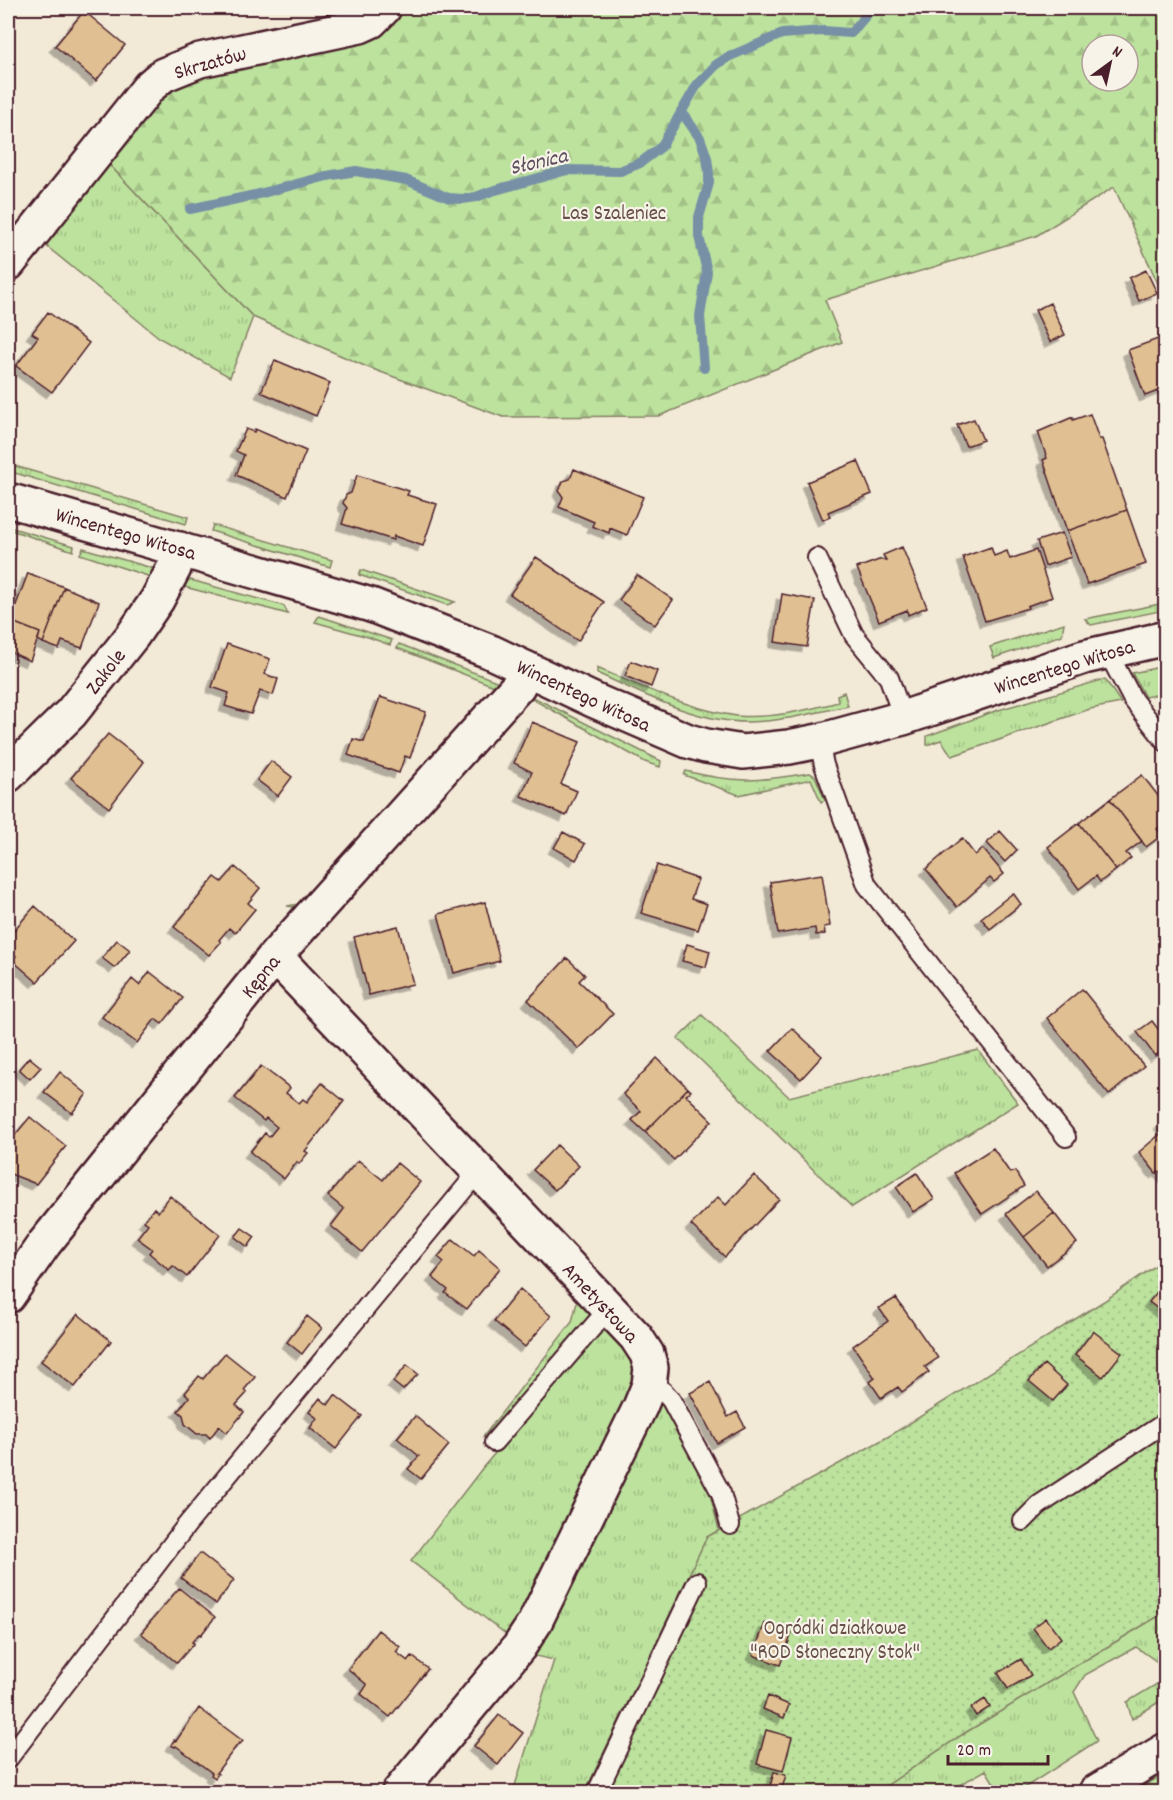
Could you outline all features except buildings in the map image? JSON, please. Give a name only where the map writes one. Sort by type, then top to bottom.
[{"type":"main road","name":"Skrzatów","points":[[8,264],[149,87],[163,75],[200,60],[360,26],[371,21],[384,8]]},
{"type":"main road","name":"Wincentego Witosa","points":[[8,500],[371,605],[453,636],[664,732],[706,747],[743,752],[780,749],[819,741],[903,718],[1107,651],[1166,638]]},
{"type":"main road","name":"Zakole","points":[[8,775],[71,713],[133,635],[157,600],[174,568],[180,549]]},
{"type":"main road","name":"Kępna","points":[[8,1296],[44,1244],[275,956],[518,686],[527,669]]},
{"type":"main road","name":"Ametystowa","points":[[275,956],[636,1337],[647,1354],[651,1368],[649,1385],[640,1407],[534,1624],[519,1647],[399,1792]]},
{"type":"main road","points":[[1096,1792],[1166,1750]]},
{"type":"lane","points":[[817,558],[854,634],[889,678],[903,718]]},
{"type":"lane","points":[[1107,651],[1133,700],[1166,742]]},
{"type":"lane","points":[[819,741],[824,765],[867,885],[1066,1137]]},
{"type":"lane","points":[[8,1759],[186,1526],[478,1172]]},
{"type":"lane","points":[[494,1442],[609,1308]]},
{"type":"lane","points":[[649,1385],[663,1391],[671,1400],[721,1493],[730,1525]]},
{"type":"lane","points":[[1023,1521],[1039,1505],[1166,1422]]},
{"type":"lane","points":[[597,1792],[697,1582]]},
{"type":"green space","name":"Las Szaleniec","points":[[397,8],[1165,8],[1165,299],[1114,187],[1036,236],[825,300],[842,342],[659,416],[503,417],[367,367],[253,317],[105,160],[166,89]]},
{"type":"green space","points":[[105,160],[253,317],[230,377],[161,339],[40,241]]},
{"type":"green space","points":[[8,464],[188,517],[186,524],[8,471]]},
{"type":"green space","points":[[213,525],[332,560],[330,567],[211,531]]},
{"type":"green space","points":[[9,527],[74,546],[73,551],[8,529]]},
{"type":"green space","points":[[83,548],[155,569],[157,573],[154,578],[80,554]]},
{"type":"green space","points":[[361,570],[455,602],[447,605],[359,575]]},
{"type":"green space","points":[[187,579],[284,606],[288,614],[181,586]]},
{"type":"green space","points":[[1165,603],[1165,610],[1091,625],[1085,619]]},
{"type":"green space","points":[[319,616],[392,640],[390,645],[315,622]]},
{"type":"green space","points":[[1064,623],[1062,635],[994,658],[990,647]]},
{"type":"green space","points":[[399,644],[499,682],[500,691],[497,698],[312,900],[299,908],[287,906],[299,904],[304,898],[309,898],[494,686],[397,648]]},
{"type":"green space","points":[[1165,666],[1165,693],[1145,697],[1132,673]]},
{"type":"green space","points":[[597,668],[684,703],[737,716],[776,715],[814,708],[838,702],[837,695],[844,692],[848,706],[773,720],[728,721],[670,705],[597,673]]},
{"type":"green space","points":[[1105,679],[1121,703],[1090,709],[952,756],[941,740],[927,745],[927,736],[995,711]]},
{"type":"green space","points":[[527,696],[661,761],[660,767],[645,762]]},
{"type":"green space","points":[[686,771],[719,778],[748,780],[810,773],[815,776],[825,800],[821,802],[811,779],[739,795],[684,775]]},
{"type":"green space","points":[[702,1015],[789,1097],[978,1050],[1018,1103],[852,1207],[678,1038]]},
{"type":"green space","name":"Ogródki działkowe \"ROD Słoneczny Stok\"","points":[[1165,1259],[1165,1612],[963,1734],[877,1792],[585,1792],[707,1537],[891,1435],[1104,1301]]},
{"type":"green space","points":[[579,1294],[590,1306],[591,1315],[586,1324],[494,1435],[483,1437],[572,1322]]},
{"type":"green space","points":[[613,1327],[640,1374],[537,1589],[507,1635],[411,1561],[484,1466],[597,1335]]},
{"type":"green space","points":[[658,1398],[710,1494],[719,1530],[707,1537],[585,1792],[513,1792],[554,1660],[526,1654]]},
{"type":"green space","points":[[1165,1612],[1165,1665],[1163,1666],[1136,1647],[1085,1675],[1074,1692],[1097,1741],[1018,1792],[999,1792],[986,1770],[947,1792],[877,1792],[963,1734]]},
{"type":"green space","points":[[1165,1679],[1165,1698],[1132,1719],[1127,1702]]},
{"type":"green space","points":[[1165,1773],[1165,1792],[1134,1792]]},
{"type":"waterway","name":"Słonica","points":[[190,209],[356,171],[406,180],[449,198],[463,199],[567,170],[620,171],[640,163],[661,147],[697,85],[716,65],[728,57],[782,34],[823,31],[851,33],[871,8]]},
{"type":"waterway","points":[[681,111],[700,138],[709,173],[709,183],[699,217],[699,236],[707,272],[700,316],[704,368]]}]
